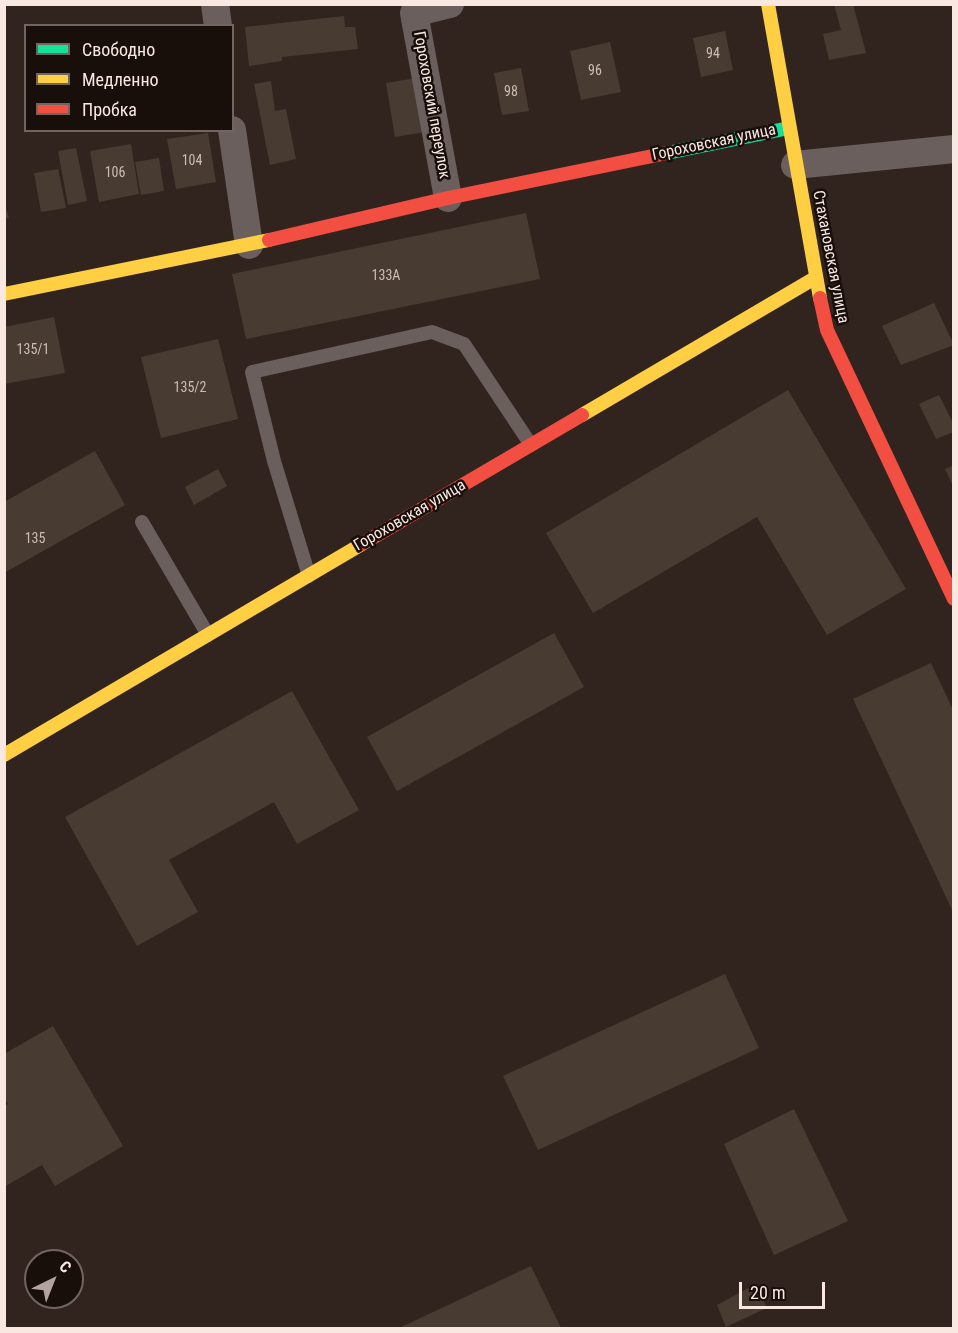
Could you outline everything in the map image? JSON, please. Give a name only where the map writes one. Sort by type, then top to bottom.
[{"type":"street","points":[[215,4],[218,24]]},
{"type":"street","name":"Гороховский переулок","points":[[448,198],[414,13],[450,4]]},
{"type":"street","name":"Стахановская улица","points":[[768,4],[815,278],[827,330],[952,593]]},
{"type":"street","name":"Гороховская улица","points":[[4,294],[249,245],[448,198],[789,128]]},
{"type":"street","points":[[232,132],[249,245]]},
{"type":"street","points":[[795,165],[954,149]]},
{"type":"street","name":"Гороховская улица","points":[[4,755],[815,278]]},
{"type":"lane","points":[[309,576],[274,461],[252,372],[432,332],[464,344],[531,445]]},
{"type":"lane","points":[[142,522],[208,635]]},
{"type":"building","points":[[834,4],[853,4],[866,53],[829,60],[823,34],[841,30]]},
{"type":"building","points":[[344,16],[345,27],[355,27],[358,49],[282,57],[282,61],[249,66],[245,27]]},
{"type":"building","points":[[725,31],[733,70],[701,77],[693,38]]},
{"type":"building","points":[[610,42],[621,92],[581,100],[570,51]]},
{"type":"building","points":[[521,68],[529,111],[502,115],[494,73]]},
{"type":"building","points":[[423,77],[432,131],[395,137],[386,83]]},
{"type":"building","points":[[271,81],[275,111],[286,109],[296,159],[270,165],[254,84]]},
{"type":"building","points":[[208,133],[216,182],[176,189],[167,139]]},
{"type":"building","points":[[131,144],[139,194],[99,202],[90,151]]},
{"type":"building","points":[[76,148],[87,201],[68,205],[58,151]]},
{"type":"building","points":[[159,158],[164,191],[141,195],[135,162]]},
{"type":"building","points":[[58,169],[66,208],[41,212],[34,173]]},
{"type":"building","points":[[4,201],[9,218],[4,219]]},
{"type":"building","points":[[526,213],[540,279],[246,339],[232,274]]},
{"type":"building","points":[[934,303],[954,345],[901,365],[882,326]]},
{"type":"building","points":[[54,317],[65,373],[4,384],[4,327]]},
{"type":"building","points":[[218,339],[238,419],[161,438],[141,357]]},
{"type":"building","points":[[788,390],[906,589],[827,635],[757,517],[593,613],[546,533]]},
{"type":"building","points":[[939,395],[954,425],[954,432],[936,439],[919,404]]},
{"type":"building","points":[[95,451],[125,505],[4,573],[4,502]]},
{"type":"building","points":[[954,465],[954,488],[945,469]]},
{"type":"building","points":[[218,469],[227,486],[194,505],[185,487]]},
{"type":"building","points":[[554,633],[584,687],[397,791],[367,737]]},
{"type":"building","points":[[931,663],[954,712],[954,914],[853,699]]},
{"type":"building","points":[[292,691],[359,810],[297,844],[274,802],[169,860],[198,912],[137,946],[65,817]]},
{"type":"building","points":[[725,974],[759,1048],[538,1150],[503,1076]]},
{"type":"building","points":[[53,1026],[123,1146],[55,1186],[42,1165],[4,1187],[4,1106],[8,1104],[4,1097],[4,1054]]},
{"type":"building","points":[[794,1109],[848,1221],[774,1255],[724,1144]]},
{"type":"building","points":[[531,1266],[561,1328],[399,1328]]},
{"type":"building","points":[[756,1284],[767,1308],[726,1327],[717,1305]]},
{"type":"traffic: fast","points":[[667,153],[789,128]]},
{"type":"traffic: slow","points":[[768,4],[820,298]]},
{"type":"traffic: slow","points":[[4,294],[269,240]]},
{"type":"traffic: slow","points":[[582,415],[815,278]]},
{"type":"traffic: slow","points":[[4,755],[362,544]]},
{"type":"traffic: jam","points":[[269,240],[448,198],[667,153]]},
{"type":"traffic: jam","points":[[820,298],[827,330],[954,599]]},
{"type":"traffic: jam","points":[[362,544],[582,415]]}]
